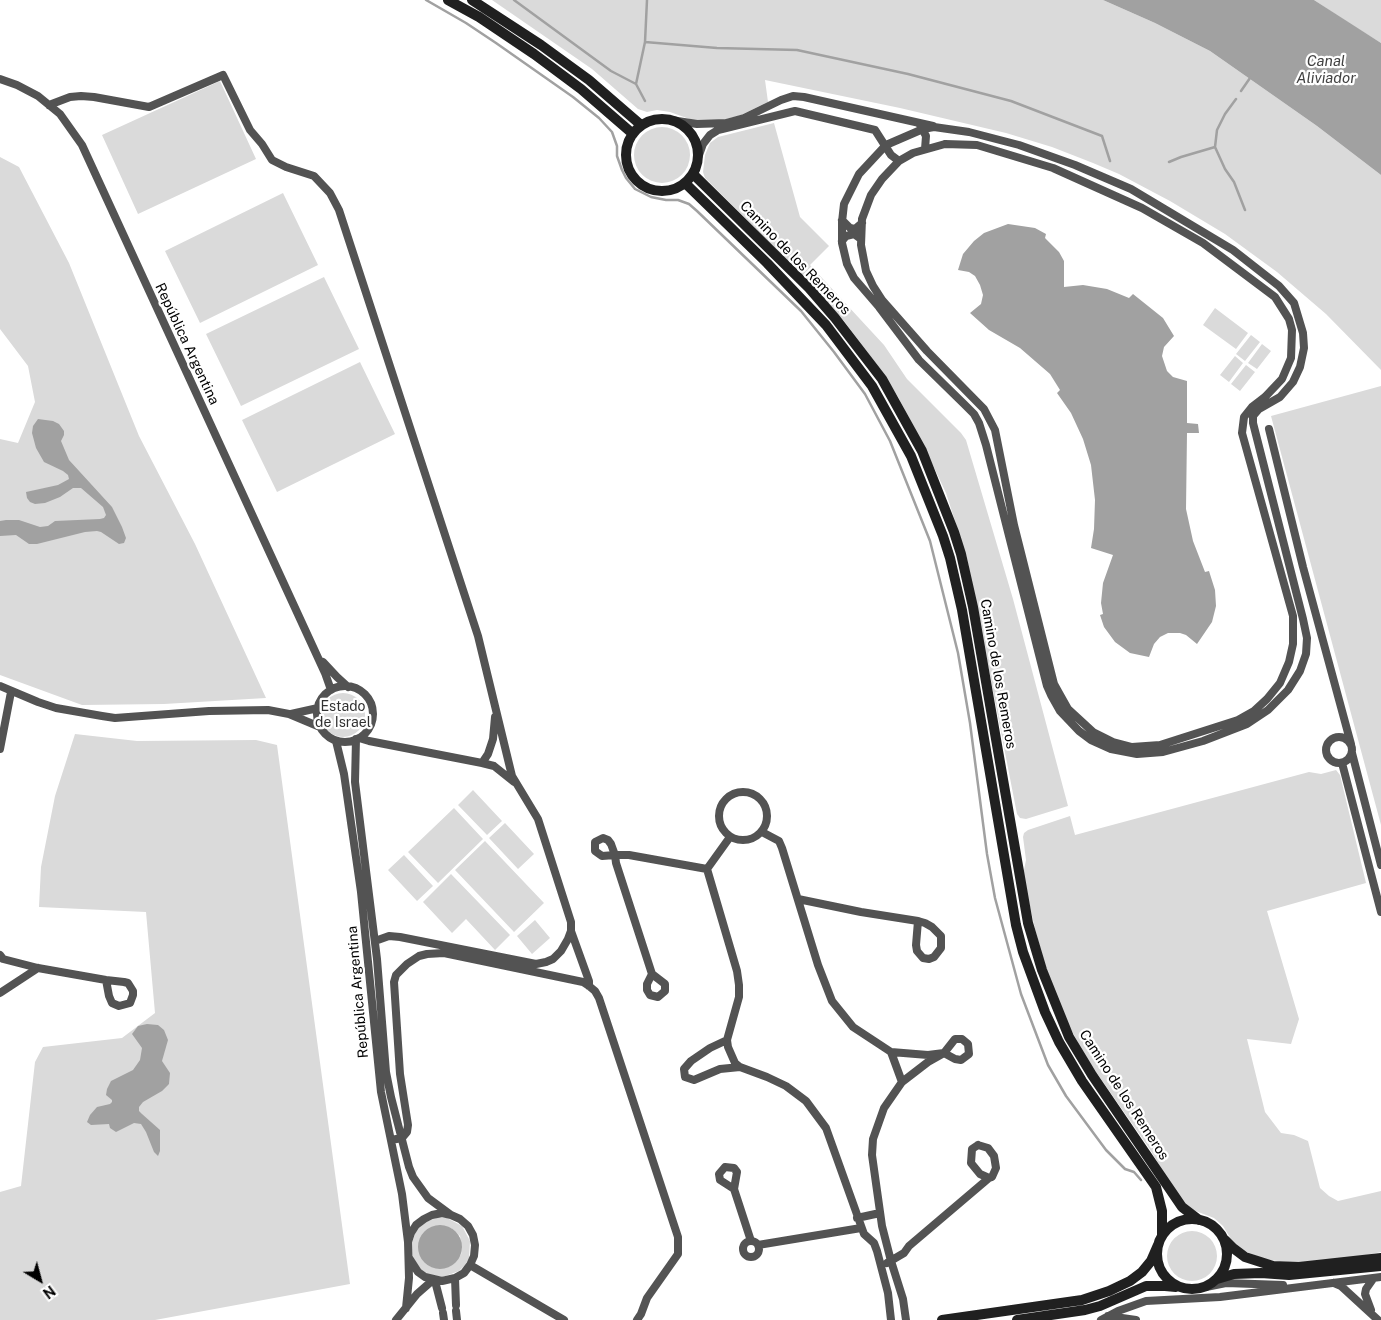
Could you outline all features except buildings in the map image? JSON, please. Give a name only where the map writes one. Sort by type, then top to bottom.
[{"type":"main road","points":[[448,0],[479,17],[534,54],[581,89],[633,134]]},
{"type":"main road","points":[[472,0],[557,56],[641,125]]},
{"type":"main road","points":[[652,120],[672,120],[688,130],[698,148],[698,158],[693,174],[676,189],[667,192],[657,192],[647,189],[638,184],[627,168],[626,148],[633,134],[641,125],[652,120]]},
{"type":"main road","name":"Camino de los Remeros","points":[[693,174],[802,281],[835,318],[882,379],[922,451],[954,532],[969,590],[1028,923],[1042,970],[1069,1037],[1092,1075],[1182,1207],[1199,1220]]},
{"type":"main road","name":"Camino de los Remeros","points":[[685,183],[756,252],[826,325],[872,386],[911,456],[943,536],[962,610],[1016,925],[1023,952],[1045,1012],[1059,1042],[1082,1081],[1158,1191],[1162,1211],[1162,1235]]},
{"type":"main road","points":[[942,1320],[1082,1300],[1109,1291],[1130,1281],[1142,1272],[1151,1261],[1162,1235],[1169,1227],[1188,1219],[1209,1223],[1218,1230],[1224,1240],[1227,1250],[1224,1270],[1217,1279],[1206,1287],[1198,1290],[1146,1286],[1100,1306],[1085,1310],[1017,1320]]},
{"type":"main road","points":[[1224,1240],[1245,1256],[1273,1266],[1299,1268],[1381,1258]]},
{"type":"main road","points":[[1158,1245],[1157,1261],[1163,1275],[1170,1283],[1180,1288]]},
{"type":"main road","points":[[1217,1279],[1234,1274],[1289,1275],[1381,1266]]},
{"type":"street","points":[[49,105],[81,96],[149,108],[223,74],[250,130],[272,160],[286,167],[314,176],[330,194],[342,220],[478,636],[510,769],[538,819],[571,922],[568,939],[561,951],[552,959],[536,964],[400,937],[389,936],[375,941]]},
{"type":"street","name":"República Argentina","points":[[0,79],[38,96],[60,114],[82,145],[325,672],[331,690]]},
{"type":"street","points":[[672,120],[697,124],[726,123],[744,118],[780,100],[798,96],[1019,144],[1131,189],[1233,250],[1274,281],[1291,298],[1299,315],[1303,333],[1304,348],[1300,367],[1293,382],[1280,397],[1259,409],[1253,416],[1253,423],[1303,619],[1307,638],[1306,654],[1300,671],[1288,690],[1268,710],[1247,724],[1203,741],[1163,752],[1137,754],[1111,749],[1091,740],[1079,731],[1060,711],[1047,686],[979,423],[969,409],[919,360],[879,307],[854,278],[847,264],[842,240],[844,204],[859,174],[886,145],[923,129],[943,128]]},
{"type":"street","points":[[698,158],[702,144],[710,135],[718,130],[795,111],[876,130],[891,154],[899,161]]},
{"type":"street","points":[[917,122],[926,136],[925,149]]},
{"type":"street","points":[[945,144],[977,145],[1061,171],[1134,204],[1203,243],[1275,297],[1289,319],[1292,330],[1291,358],[1282,379],[1244,417],[1242,432],[1293,616],[1292,649],[1280,683],[1267,699],[1254,710],[1238,720],[1160,745],[1132,747],[1113,742],[1093,732],[1068,709],[1054,684],[1014,526],[996,430],[984,409],[927,351],[882,300],[866,271],[861,245],[862,223],[871,195],[882,179],[899,161],[913,153],[945,144]]},
{"type":"street","points":[[842,220],[850,228],[860,227],[862,223]]},
{"type":"street","points":[[842,240],[846,236],[854,234],[861,239]]},
{"type":"street","points":[[1268,429],[1381,865]]},
{"type":"street","points":[[1292,649],[1306,654]]},
{"type":"street","name":"República Argentina","points":[[315,652],[337,677],[349,687]]},
{"type":"street","points":[[1283,675],[1293,682]]},
{"type":"street","points":[[0,686],[56,708],[115,718],[240,710],[268,710],[298,714],[318,708]]},
{"type":"street","points":[[358,739],[371,724],[371,706],[367,698],[360,691],[349,687],[343,686],[331,690],[322,698],[317,714],[320,727],[328,737],[336,741],[345,742],[358,739],[482,763],[494,766],[517,784]]},
{"type":"street","points":[[0,749],[12,692]]},
{"type":"street","points":[[482,763],[488,754],[493,739],[495,705]]},
{"type":"street","points":[[289,714],[320,727]]},
{"type":"street","points":[[1351,744],[1348,740],[1340,737],[1331,740],[1326,751],[1329,759],[1336,763],[1348,760],[1352,753]]},
{"type":"street","name":"República Argentina","points":[[358,739],[355,782],[378,959],[384,1080],[409,1167],[418,1186],[428,1198],[451,1215]]},
{"type":"street","name":"República Argentina","points":[[336,741],[344,774],[353,834],[391,1140],[402,1194],[408,1242]]},
{"type":"street","points":[[1342,763],[1381,912]]},
{"type":"street","points":[[740,793],[754,795],[764,804],[767,818],[762,832],[757,836],[743,840],[730,836],[721,826],[720,811],[727,799],[740,793]]},
{"type":"street","points":[[762,832],[779,841],[826,991],[845,1019],[854,1028],[891,1052],[928,1055],[944,1053],[928,1062],[902,1082],[884,1108],[873,1139],[872,1156],[880,1213],[885,1239],[903,1299],[906,1320]]},
{"type":"street","points":[[353,834],[362,833]]},
{"type":"street","points":[[706,869],[730,836]]},
{"type":"street","points":[[652,974],[615,855],[629,855],[706,869]]},
{"type":"street","points":[[706,869],[732,950],[740,985],[739,997],[727,1040],[728,1046],[735,1063],[740,1067],[786,1086],[797,1093],[814,1111],[826,1128],[861,1228],[864,1234],[874,1243],[888,1293],[891,1320]]},
{"type":"street","points":[[798,899],[918,922],[932,927],[941,936],[941,948],[934,957],[929,959],[923,958],[917,951],[918,922]]},
{"type":"street","points":[[571,930],[589,981],[589,986]]},
{"type":"street","points":[[391,1140],[402,1138],[407,1132],[408,1125],[400,1074],[394,982],[396,975],[407,964],[419,956],[444,953],[583,982],[589,986],[599,998],[678,1237],[678,1254],[648,1298],[637,1320]]},
{"type":"street","points":[[1,958],[38,968],[106,980]]},
{"type":"street","points":[[368,959],[378,959]]},
{"type":"street","points":[[0,993],[38,968]]},
{"type":"street","points":[[727,1040],[710,1048],[691,1061],[685,1067],[685,1077],[694,1080],[720,1069],[740,1067]]},
{"type":"street","points":[[891,1052],[902,1082]]},
{"type":"street","points":[[881,1265],[904,1253],[909,1246],[989,1178]]},
{"type":"street","points":[[734,1189],[754,1243],[861,1228]]},
{"type":"street","points":[[857,1218],[880,1213]]},
{"type":"street","points":[[406,1308],[408,1242],[416,1225],[432,1215],[451,1215],[460,1219],[468,1226],[473,1235],[475,1245],[474,1256],[464,1273],[455,1278],[434,1280],[418,1272],[409,1258]]},
{"type":"street","points":[[874,1243],[885,1239]]},
{"type":"street","points":[[470,1265],[564,1320]]},
{"type":"street","points":[[452,1320],[456,1314],[455,1278]]},
{"type":"street","points":[[1104,1318],[1146,1301],[1211,1298],[1377,1278]]},
{"type":"street","points":[[1376,1318],[1367,1304],[1365,1294],[1366,1289],[1377,1278]]},
{"type":"street","points":[[396,1320],[417,1294],[434,1280]]},
{"type":"street","points":[[434,1280],[443,1314]]},
{"type":"street","points":[[1206,1287],[1226,1283],[1242,1283],[1281,1284],[1292,1287]]},
{"type":"street","points":[[1334,1283],[1340,1286],[1376,1318]]},
{"type":"street","points":[[1104,1318],[1136,1320]]},
{"type":"green space","points":[[492,0],[1103,0],[1155,23],[1210,51],[1317,126],[1381,175],[1381,370],[1326,314],[1277,272],[1225,234],[1170,201],[1119,174],[1093,163],[1052,147],[1006,133],[900,108],[765,80],[768,102],[741,115],[723,120],[695,121],[670,112],[657,110],[647,112],[638,109],[592,69]]},
{"type":"green space","points":[[1314,0],[1381,0],[1381,43],[1352,25]]},
{"type":"green space","points":[[220,81],[256,159],[138,214],[102,135]]},
{"type":"green space","points":[[774,123],[800,217],[829,246],[810,265],[884,345],[907,379],[966,440],[1013,599],[1068,806],[1026,819],[1020,818],[1017,814],[967,558],[946,493],[898,397],[881,370],[844,321],[816,289],[705,178],[703,172],[705,155],[710,143],[718,137]]},
{"type":"green space","points":[[656,127],[668,127],[678,131],[686,139],[690,155],[686,171],[678,179],[668,183],[656,183],[646,179],[638,171],[634,161],[634,149],[638,139],[646,131]]},
{"type":"green space","points":[[0,157],[19,167],[69,263],[139,436],[195,544],[266,698],[164,704],[82,705],[0,675],[0,439],[18,443],[35,402],[28,366],[0,329]]},
{"type":"green space","points":[[283,193],[318,265],[200,323],[165,251]]},
{"type":"green space","points":[[324,277],[359,349],[241,406],[206,334]]},
{"type":"green space","points":[[1215,308],[1248,333],[1236,349],[1203,325]]},
{"type":"green space","points":[[1251,335],[1260,342],[1245,361],[1236,354]]},
{"type":"green space","points":[[1262,344],[1271,351],[1257,369],[1248,363]]},
{"type":"green space","points":[[1235,356],[1243,363],[1229,382],[1220,375]]},
{"type":"green space","points":[[360,362],[395,434],[277,492],[242,420]]},
{"type":"green space","points":[[1246,365],[1255,372],[1240,391],[1231,384]]},
{"type":"green space","points":[[1381,386],[1381,825],[1271,416]]},
{"type":"green space","name":"Estado de Israel","points":[[347,693],[359,699],[364,706],[364,724],[359,731],[352,736],[339,737],[327,731],[322,724],[321,711],[327,699],[334,694]]},
{"type":"green space","points":[[75,734],[137,741],[256,740],[277,745],[350,1284],[155,1320],[0,1320],[0,1192],[21,1186],[35,1062],[43,1047],[122,1038],[155,1013],[146,912],[39,907],[41,867],[55,796]]},
{"type":"green space","points":[[1336,770],[1340,775],[1366,883],[1267,911],[1299,1019],[1291,1044],[1247,1039],[1265,1112],[1281,1133],[1294,1135],[1308,1141],[1320,1188],[1338,1201],[1381,1191],[1381,1252],[1351,1258],[1300,1263],[1267,1260],[1242,1250],[1231,1239],[1223,1226],[1214,1218],[1185,1207],[1149,1148],[1085,1056],[1064,1016],[1047,972],[1023,875],[1026,860],[1023,837],[1024,833],[1028,830],[1070,816],[1075,835],[1309,772],[1321,774]]},
{"type":"green space","points":[[473,790],[502,821],[487,835],[458,805]]},
{"type":"green space","points":[[454,808],[483,839],[438,883],[408,852]]},
{"type":"green space","points":[[505,823],[534,854],[518,869],[489,838]]},
{"type":"green space","points":[[485,841],[544,903],[514,932],[455,870]]},
{"type":"green space","points":[[404,855],[433,886],[417,901],[388,870]]},
{"type":"green space","points":[[451,874],[510,935],[495,950],[466,919],[452,933],[423,902]]},
{"type":"green space","points":[[535,920],[550,938],[532,954],[517,936]]},
{"type":"green space","points":[[439,1217],[447,1218],[462,1226],[470,1241],[469,1258],[459,1271],[443,1277],[426,1274],[419,1269],[411,1254],[411,1245],[417,1229],[423,1223]],"holes":[[[451,1228],[460,1236],[461,1255],[448,1267],[436,1268],[430,1266],[421,1257],[419,1245]]]},
{"type":"green space","points":[[1187,1231],[1197,1231],[1210,1238],[1217,1251],[1217,1261],[1210,1274],[1197,1281],[1187,1281],[1178,1277],[1171,1270],[1167,1261],[1167,1251],[1171,1242],[1178,1235]]},
{"type":"water","name":"Canal Aliviador","points":[[1103,0],[1314,0],[1381,43],[1381,175],[1317,126],[1210,51],[1155,23]]},
{"type":"water","points":[[1008,224],[1035,228],[1046,234],[1045,238],[1059,252],[1064,261],[1064,287],[1083,285],[1107,289],[1129,298],[1133,294],[1163,318],[1174,336],[1164,347],[1162,356],[1167,371],[1173,377],[1187,381],[1187,423],[1198,424],[1199,433],[1187,433],[1186,509],[1193,541],[1205,572],[1209,571],[1215,590],[1216,606],[1212,622],[1197,644],[1186,635],[1168,633],[1160,637],[1154,644],[1149,657],[1130,653],[1115,642],[1104,627],[1100,615],[1103,614],[1101,603],[1103,583],[1113,555],[1091,548],[1095,500],[1091,465],[1083,439],[1071,413],[1057,393],[1060,390],[1050,374],[1020,348],[989,330],[970,313],[981,304],[983,295],[975,276],[969,272],[958,270],[963,254],[974,241],[984,233]]},
{"type":"water","points":[[38,419],[53,421],[59,424],[64,431],[61,441],[69,460],[112,507],[126,538],[124,543],[119,544],[97,531],[85,532],[37,544],[29,544],[16,535],[0,536],[0,521],[19,520],[40,527],[48,526],[55,521],[100,519],[106,515],[103,507],[81,488],[73,488],[60,497],[45,503],[35,504],[27,498],[26,492],[58,485],[69,479],[68,475],[63,471],[44,462],[36,448],[32,433],[33,426]]},
{"type":"water","points":[[147,1024],[158,1025],[164,1030],[168,1040],[162,1061],[170,1073],[169,1084],[162,1091],[143,1102],[139,1107],[139,1111],[160,1130],[160,1151],[158,1156],[154,1152],[141,1124],[134,1123],[116,1132],[110,1128],[109,1124],[91,1125],[87,1122],[97,1107],[112,1102],[106,1095],[111,1081],[133,1070],[140,1060],[142,1048],[132,1034],[138,1026]]},
{"type":"water","points":[[440,1225],[452,1229],[458,1235],[462,1247],[458,1259],[452,1265],[440,1269],[428,1265],[422,1259],[418,1247],[422,1235],[428,1229]]},
{"type":"waterway","points":[[426,0],[496,43],[573,97],[599,118],[612,132],[622,170],[635,189],[651,197],[678,200],[689,204],[697,211],[801,311],[865,394],[890,441],[930,541],[958,653],[995,898],[1021,994],[1048,1065],[1066,1096],[1106,1150],[1125,1169],[1134,1172],[1141,1180]]},
{"type":"waterway","points":[[514,0],[611,71],[636,84],[645,101]]},
{"type":"waterway","points":[[636,84],[645,42],[647,0]]},
{"type":"waterway","points":[[645,42],[717,48],[797,50],[908,74],[1011,101],[1102,136],[1110,161]]},
{"type":"waterway","points":[[1241,91],[1250,78]]},
{"type":"waterway","points":[[1236,99],[1225,114],[1217,130],[1215,147],[1225,169],[1234,182],[1245,210]]},
{"type":"waterway","points":[[1169,162],[1215,147]]}]
